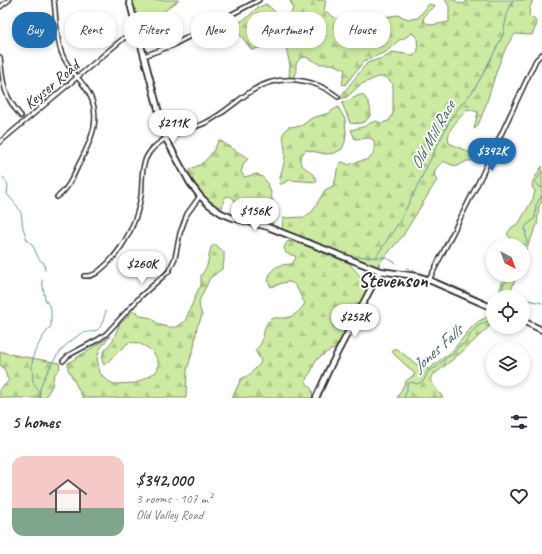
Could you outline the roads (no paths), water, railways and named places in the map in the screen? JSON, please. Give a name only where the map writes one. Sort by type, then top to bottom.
[{"type":"street","points":[[0,8],[9,0]]},
{"type":"street","points":[[54,0],[60,49],[66,63],[85,88],[92,101],[95,114],[95,125],[88,146],[66,188],[57,197]]},
{"type":"street","points":[[129,0],[132,12]]},
{"type":"street","points":[[144,56],[171,46],[259,0]]},
{"type":"street","name":"Keyser Road","points":[[0,142],[124,39]]},
{"type":"street","points":[[142,48],[166,139],[190,183],[208,204],[227,216],[268,227],[380,271],[416,276],[429,280],[486,305]]},
{"type":"street","points":[[429,280],[481,177],[536,60],[542,54]]},
{"type":"street","points":[[0,57],[2,87],[10,103],[20,116]]},
{"type":"street","points":[[84,276],[90,276],[101,270],[115,255],[125,239],[138,211],[144,161],[151,150],[166,139],[205,123],[258,87],[277,81],[288,79],[307,81],[323,87],[338,97]]},
{"type":"street","points":[[63,361],[106,334],[141,296],[169,271],[175,258],[187,214],[200,196]]},
{"type":"street","points":[[316,398],[380,271]]},
{"type":"street","points":[[530,324],[542,330]]},
{"type":"waterway","name":"Old Mill Race","points":[[375,258],[400,221],[452,116],[473,91],[483,74],[503,35],[507,14],[513,0]]},
{"type":"waterway","name":"Jones Falls","points":[[542,172],[535,182],[542,189]]},
{"type":"waterway","points":[[3,177],[8,185],[7,194],[21,213],[23,228],[27,240],[32,244],[39,259],[44,263],[45,270]]},
{"type":"waterway","name":"Jones Falls","points":[[526,238],[525,227],[535,218],[536,205],[542,195]]},
{"type":"waterway","name":"Old Mill Race","points":[[355,256],[385,257],[396,263]]},
{"type":"waterway","points":[[406,268],[427,275]]},
{"type":"waterway","points":[[433,278],[486,302]]},
{"type":"waterway","points":[[40,392],[33,382],[32,363],[34,353],[42,338],[51,326],[51,309],[45,299],[42,280]]},
{"type":"waterway","name":"Jones Falls","points":[[503,290],[503,285],[505,282]]},
{"type":"waterway","points":[[530,300],[542,303]]},
{"type":"waterway","points":[[40,398],[42,383],[58,354],[69,342],[79,335],[99,329],[106,311]]},
{"type":"waterway","name":"Jones Falls","points":[[404,398],[407,390],[407,384],[411,382],[417,384],[423,381],[428,371],[437,367],[447,357],[452,355],[459,346],[466,342],[476,328],[486,322]]},
{"type":"district","name":"Stevenson","points":[[393,280]]}]
